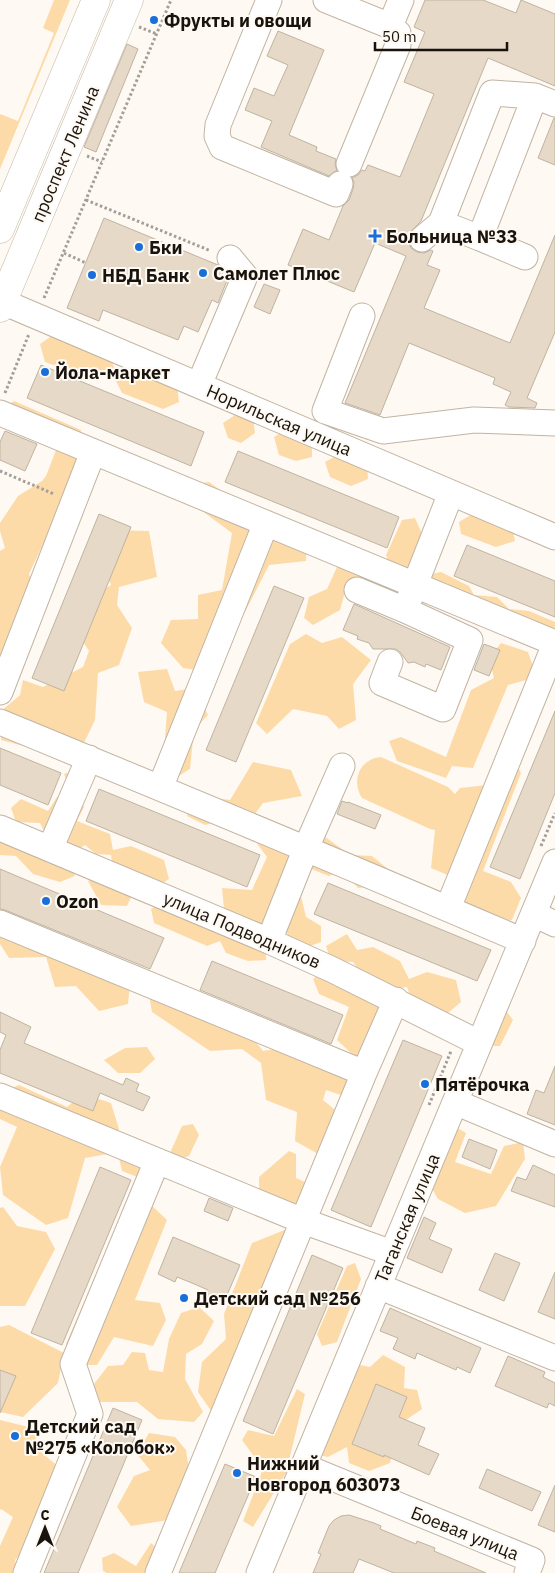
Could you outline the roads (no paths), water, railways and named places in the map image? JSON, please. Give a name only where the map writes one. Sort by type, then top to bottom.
[{"type":"main road","name":"проспект Ленина","points":[[0,229],[96,0]]},
{"type":"main road","name":"проспект Ленина","points":[[1,305],[129,0]]},
{"type":"street","points":[[269,0],[218,125],[217,136],[222,147],[336,194],[398,45],[398,34],[390,26],[326,0]]},
{"type":"street","points":[[390,26],[401,0]]},
{"type":"street","points":[[422,239],[441,223],[492,93],[545,100],[480,238]]},
{"type":"street","points":[[441,223],[525,257]]},
{"type":"street","points":[[199,385],[245,276],[230,258]]},
{"type":"street","name":"Норильская улица","points":[[1,305],[36,316],[555,537]]},
{"type":"street","points":[[362,316],[325,411],[383,431],[474,420],[555,422]]},
{"type":"street","points":[[2,405],[93,452],[555,644],[448,908]]},
{"type":"street","points":[[0,692],[93,452]]},
{"type":"street","points":[[405,610],[451,493]]},
{"type":"street","points":[[160,788],[266,523]]},
{"type":"street","points":[[357,590],[470,640],[443,709],[382,683],[390,662]]},
{"type":"street","points":[[0,722],[306,848],[523,941]]},
{"type":"street","points":[[50,849],[89,758]]},
{"type":"street","points":[[269,941],[306,848],[342,766]]},
{"type":"street","name":"улица Подводников","points":[[0,828],[269,941],[396,1000],[479,1042]]},
{"type":"street","name":"Таганская улица","points":[[259,1573],[479,1042],[523,941],[545,918],[555,862]]},
{"type":"street","points":[[0,922],[364,1073]]},
{"type":"street","points":[[158,1573],[364,1073],[396,1000]]},
{"type":"street","points":[[0,1096],[303,1221],[392,1253]]},
{"type":"street","points":[[455,1102],[555,1144]]},
{"type":"street","points":[[26,1573],[90,1414],[73,1364],[157,1161]]},
{"type":"street","points":[[378,1286],[555,1358]]},
{"type":"street","name":"Боевая улица","points":[[303,1466],[532,1560],[527,1573]]},
{"type":"place","name":"Фрукты и овощи","points":[[154,20]]},
{"type":"place","name":"Больница №33","points":[[375,236]]},
{"type":"place","name":"Бки","points":[[139,247]]},
{"type":"place","name":"Самолет Плюс","points":[[203,273]]},
{"type":"place","name":"НБД Банк","points":[[92,275]]},
{"type":"place","name":"Йола-маркет","points":[[45,372]]},
{"type":"place","name":"Ozon","points":[[46,901]]},
{"type":"place","name":"Пятёрочка","points":[[425,1084]]},
{"type":"place","name":"Детский сад №256","points":[[184,1298]]},
{"type":"place","name":"Детский сад №275 «Колобок»","points":[[15,1436]]},
{"type":"place","name":"Нижний Новгород 603073","points":[[237,1473]]}]
